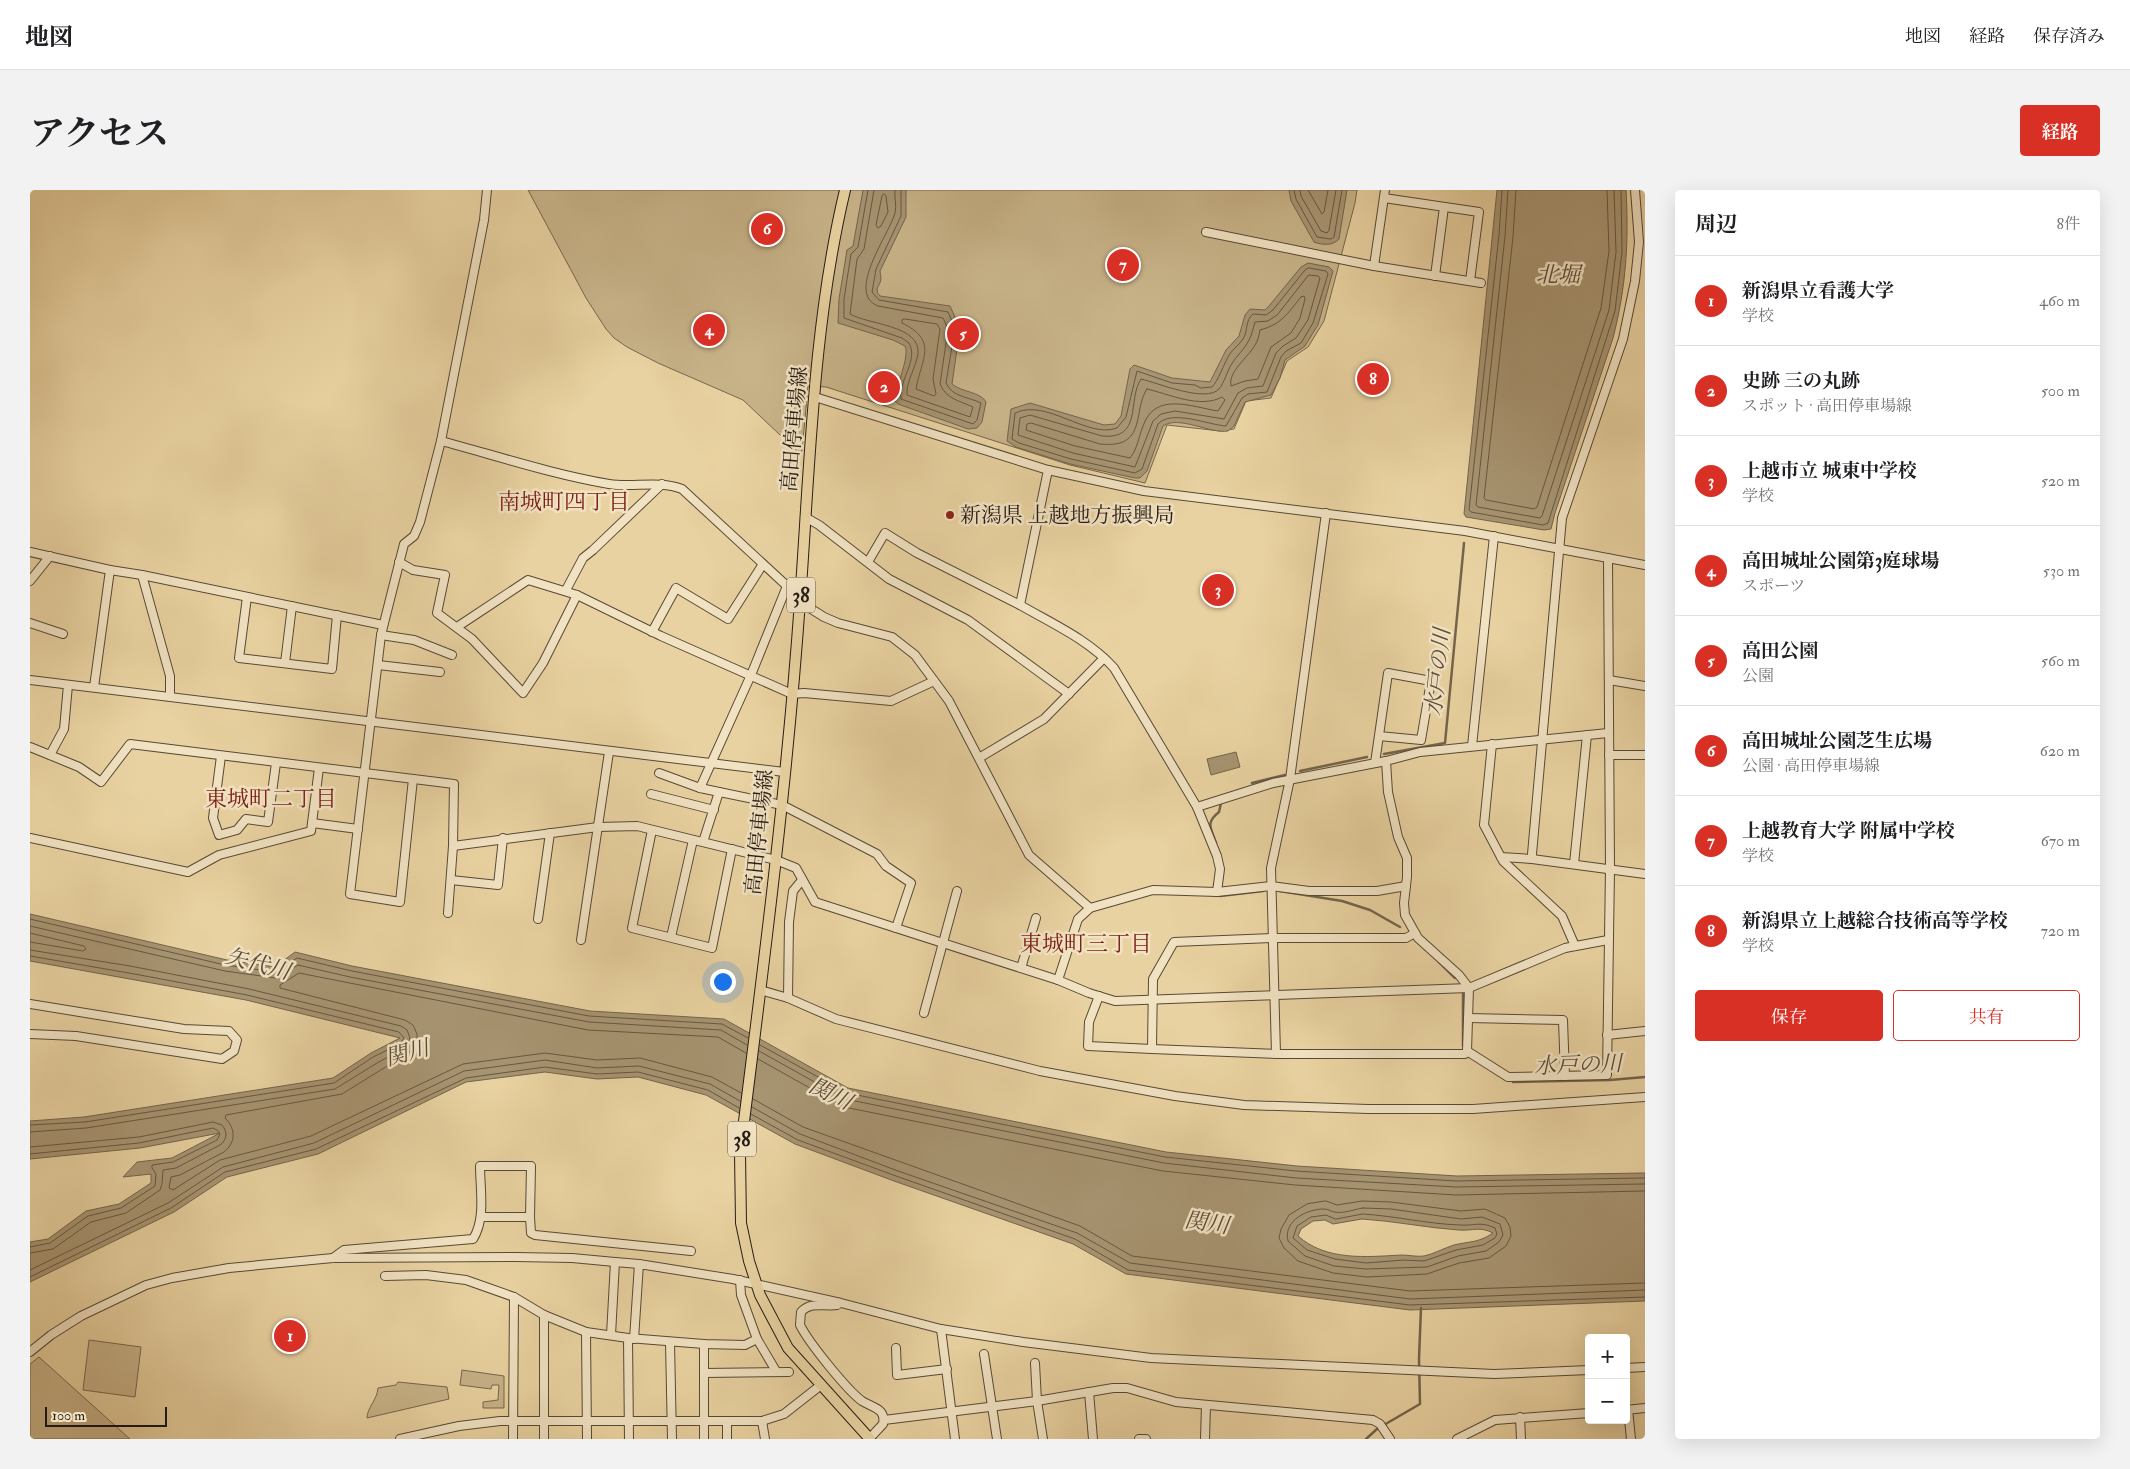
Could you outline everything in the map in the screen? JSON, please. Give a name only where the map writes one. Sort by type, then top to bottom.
[{"type":"main road","name":"高田停車場線","points":[[845,190],[829,265],[820,331],[801,590],[782,805],[739,1172],[741,1223],[744,1242],[755,1281],[788,1348],[870,1439]]},
{"type":"street","points":[[413,779],[400,902],[350,894],[381,635],[404,544],[414,536],[420,522],[441,441],[484,220],[487,190]]},
{"type":"street","points":[[1532,859],[1562,518],[1623,339],[1635,281],[1639,242],[1635,190]]},
{"type":"street","points":[[1374,266],[1385,194],[1444,207],[1479,212],[1470,281]]},
{"type":"street","points":[[1435,276],[1444,207]]},
{"type":"street","points":[[1206,232],[1374,266],[1481,283]]},
{"type":"street","points":[[815,397],[1048,470],[1144,491],[1494,536],[1645,565]]},
{"type":"street","points":[[441,441],[585,480],[613,485],[662,484],[682,489],[787,586],[801,590]]},
{"type":"street","points":[[1020,605],[1048,470]]},
{"type":"street","points":[[566,590],[583,558],[662,484]]},
{"type":"street","points":[[1276,1054],[1271,868],[1290,779],[1326,513]]},
{"type":"street","points":[[805,517],[819,524],[888,579],[968,620],[1069,694]]},
{"type":"street","points":[[868,562],[885,533],[917,552],[1020,605],[1081,640],[1104,658],[1114,668],[1196,807],[1217,856],[1220,869],[1217,892]]},
{"type":"street","points":[[1472,746],[1494,536]]},
{"type":"street","points":[[30,552],[383,625]]},
{"type":"street","points":[[30,581],[50,556]]},
{"type":"street","points":[[1467,1051],[1508,1077],[1607,1075],[1610,869],[1608,558]]},
{"type":"street","points":[[399,562],[413,570],[445,575],[437,613],[458,627],[504,671],[523,693],[543,663],[577,595]]},
{"type":"street","points":[[652,632],[676,588],[728,619],[763,564]]},
{"type":"street","points":[[94,687],[110,570]]},
{"type":"street","points":[[142,575],[170,676],[170,696]]},
{"type":"street","points":[[458,627],[528,580],[566,590],[652,632],[792,694],[804,693],[891,701],[934,681]]},
{"type":"street","points":[[700,788],[751,675],[787,586]]},
{"type":"street","points":[[247,597],[239,658],[332,669],[337,615]]},
{"type":"street","points":[[800,602],[824,617],[838,623],[884,635],[898,641],[915,655],[949,702],[1029,855],[1090,908]]},
{"type":"street","points":[[285,663],[292,606]]},
{"type":"street","points":[[30,623],[63,634]]},
{"type":"street","points":[[381,635],[414,640],[452,655]]},
{"type":"street","points":[[979,758],[1044,719],[1104,658]]},
{"type":"street","points":[[378,664],[440,672]]},
{"type":"street","points":[[1375,763],[1388,673],[1431,681],[1421,740],[1379,736]]},
{"type":"street","points":[[30,680],[784,772]]},
{"type":"street","points":[[1609,680],[1645,686]]},
{"type":"street","points":[[50,755],[64,729],[68,685]]},
{"type":"street","points":[[1196,807],[1290,779],[1386,761],[1420,752],[1543,738],[1608,733]]},
{"type":"street","points":[[1574,864],[1587,735]]},
{"type":"street","points":[[30,747],[78,767],[101,782],[130,744],[454,784],[453,846],[448,913]]},
{"type":"street","points":[[1492,744],[1484,825],[1503,861],[1562,916],[1575,946]]},
{"type":"street","points":[[581,940],[609,752]]},
{"type":"street","points":[[1609,755],[1645,755]]},
{"type":"street","points":[[221,756],[213,818],[219,835],[238,830],[246,819],[268,822],[276,763]]},
{"type":"street","points":[[1386,761],[1388,792],[1398,837],[1407,858],[1404,910],[1416,933],[1427,947],[1459,975],[1469,988],[1467,1051]]},
{"type":"street","points":[[30,838],[188,872],[219,855],[311,831],[319,768]]},
{"type":"street","points":[[658,773],[700,788],[782,805],[877,854],[886,866],[911,883],[896,928]]},
{"type":"street","points":[[703,842],[719,792]]},
{"type":"street","points":[[651,794],[714,810]]},
{"type":"street","points":[[312,823],[358,829]]},
{"type":"street","points":[[453,846],[550,832],[598,827],[637,826],[776,860],[796,868],[815,902],[1058,980],[1115,1001],[1469,988],[1575,946],[1608,940]]},
{"type":"street","points":[[652,830],[632,928],[712,948],[732,849]]},
{"type":"street","points":[[538,919],[550,832]]},
{"type":"street","points":[[451,880],[498,885],[503,838]]},
{"type":"street","points":[[671,937],[693,840]]},
{"type":"street","points":[[1500,857],[1532,859],[1645,874]]},
{"type":"street","points":[[788,998],[789,922],[793,891],[802,880]]},
{"type":"street","points":[[1058,980],[1078,918],[1090,908],[1153,890],[1217,892],[1271,886],[1309,891],[1378,891],[1406,886]]},
{"type":"street","points":[[924,1013],[957,891]]},
{"type":"street","points":[[1020,968],[1036,918]]},
{"type":"street","points":[[1152,1049],[1153,979],[1174,942],[1272,938],[1406,938],[1416,933]]},
{"type":"street","points":[[760,995],[788,998],[836,1019],[1040,1071],[1174,1096],[1244,1105],[1368,1109],[1473,1109],[1645,1097]]},
{"type":"street","points":[[1099,996],[1089,1022],[1088,1046],[1276,1054],[1465,1054],[1467,1051]]},
{"type":"street","points":[[30,1004],[184,1029],[229,1031],[237,1040],[234,1052],[222,1059],[76,1036],[30,1034]]},
{"type":"street","points":[[1468,1018],[1563,1020],[1565,1076]]},
{"type":"street","points":[[1607,1035],[1645,1031]]},
{"type":"street","points":[[333,1258],[344,1250],[473,1239],[481,1217],[480,1166],[530,1166],[531,1233],[535,1236],[691,1251]]},
{"type":"street","points":[[481,1217],[530,1217]]},
{"type":"street","points":[[30,1352],[51,1335],[81,1316],[146,1285],[172,1278],[229,1268],[333,1258],[516,1257],[572,1258],[639,1264],[755,1281],[942,1328],[1023,1342],[1160,1358],[1494,1374],[1585,1370]]},
{"type":"street","points":[[611,1336],[615,1262]]},
{"type":"street","points":[[629,1439],[631,1338],[639,1264]]},
{"type":"street","points":[[385,1276],[426,1275],[466,1280],[514,1297],[544,1315],[586,1332],[704,1344],[745,1345],[757,1339]]},
{"type":"street","points":[[740,1280],[741,1296],[757,1339],[776,1372]]},
{"type":"street","points":[[513,1439],[514,1297]]},
{"type":"street","points":[[841,1303],[836,1306],[818,1304],[808,1307],[801,1312],[800,1325],[831,1368],[862,1400],[879,1409],[884,1420]]},
{"type":"street","points":[[544,1315],[544,1439]]},
{"type":"street","points":[[942,1328],[955,1439]]},
{"type":"street","points":[[586,1332],[587,1439]]},
{"type":"street","points":[[670,1342],[672,1439]]},
{"type":"street","points":[[704,1344],[704,1439]]},
{"type":"street","points":[[896,1348],[898,1374],[947,1369]]},
{"type":"street","points":[[984,1354],[997,1439]]},
{"type":"street","points":[[1035,1363],[1037,1400],[1043,1439]]},
{"type":"street","points":[[1630,1368],[1645,1368]]},
{"type":"street","points":[[704,1373],[790,1372]]},
{"type":"street","points":[[400,1439],[459,1426],[512,1421],[762,1421],[784,1414],[821,1385]]},
{"type":"street","points":[[884,1420],[1113,1388],[1127,1388],[1176,1402],[1372,1420],[1380,1424],[1390,1439]]},
{"type":"street","points":[[1089,1392],[1093,1439]]},
{"type":"street","points":[[1205,1439],[1206,1405]]},
{"type":"street","points":[[1630,1409],[1645,1408]]},
{"type":"street","points":[[1457,1439],[1479,1426],[1495,1420],[1585,1412]]},
{"type":"street","points":[[1520,1418],[1521,1439]]},
{"type":"street","points":[[870,1439],[884,1420]]},
{"type":"street","points":[[727,1421],[727,1439]]},
{"type":"street","points":[[762,1421],[765,1439]]},
{"type":"street","points":[[1628,1424],[1630,1439]]},
{"type":"street","points":[[1139,1439],[1146,1439]]},
{"type":"shaded area","points":[[528,190],[1357,190],[1324,321],[1308,347],[1287,361],[1271,398],[1246,401],[1234,429],[1220,431],[1167,425],[1145,483],[1070,465],[826,387],[808,386],[802,451],[798,452],[743,400],[658,363],[614,338],[586,298]]},
{"type":"shaded area","points":[[89,1340],[141,1347],[135,1397],[83,1390]]},
{"type":"shaded area","points":[[39,1357],[130,1439],[30,1439],[30,1364]]},
{"type":"shaded area","points":[[462,1370],[504,1376],[504,1408],[483,1408],[483,1402],[498,1400],[499,1385],[492,1385],[491,1389],[460,1385]]},
{"type":"shaded area","points":[[398,1382],[447,1387],[449,1399],[367,1418],[378,1388],[396,1385]]},
{"type":"water","points":[[863,190],[906,190],[906,217],[880,271],[881,281],[877,291],[880,296],[950,306],[960,328],[952,384],[980,396],[986,402],[982,422],[977,428],[968,429],[898,404],[894,400],[906,357],[905,346],[893,340],[838,323],[839,299],[847,250],[853,246]]},
{"type":"water","points":[[1289,190],[1347,190],[1339,239],[1337,241],[1327,244],[1314,242],[1291,201]]},
{"type":"water","name":"北堀","points":[[1497,190],[1626,190],[1627,228],[1624,283],[1613,338],[1551,529],[1544,530],[1466,517],[1464,514]]},
{"type":"water","points":[[1308,263],[1329,267],[1333,271],[1318,325],[1305,346],[1285,360],[1280,378],[1271,395],[1245,402],[1234,426],[1228,431],[1177,423],[1163,426],[1147,471],[1140,478],[1070,464],[1016,447],[1007,441],[1011,409],[1030,403],[1104,425],[1115,424],[1121,416],[1130,369],[1134,365],[1172,378],[1210,382],[1226,350],[1239,336],[1245,315],[1250,309],[1265,310],[1301,267]]},
{"type":"water","points":[[1236,752],[1240,767],[1211,775],[1207,759]]},
{"type":"water","name":"関川","points":[[30,914],[227,960],[275,967],[295,952],[352,966],[590,1011],[724,1019],[848,1088],[1166,1152],[1297,1166],[1457,1176],[1645,1173],[1645,1301],[1410,1310],[1126,1274],[1073,1244],[795,1144],[706,1095],[638,1077],[597,1079],[545,1072],[466,1082],[318,1154],[227,1177],[174,1212],[30,1282],[30,1242],[48,1239],[86,1211],[119,1204],[151,1183],[151,1174],[123,1177],[137,1162],[172,1158],[220,1133],[140,1148],[30,1159],[30,1121],[84,1117],[333,1078],[371,1053],[400,1038],[246,1000],[30,961]],"holes":[[[1362,1219],[1447,1229],[1480,1229],[1493,1233],[1479,1240],[1454,1245],[1432,1254],[1421,1256],[1347,1256],[1334,1254],[1321,1250],[1298,1236],[1301,1229],[1313,1221],[1325,1220],[1333,1224]]]},
{"type":"waterway","name":"水戸の川","points":[[1384,754],[1445,743],[1464,543]]},
{"type":"waterway","name":"水戸の川","points":[[1300,771],[1367,757]]},
{"type":"waterway","name":"水戸の川","points":[[1252,783],[1285,775]]},
{"type":"waterway","name":"水戸の川","points":[[1216,843],[1210,826],[1212,819],[1219,812],[1221,803]]},
{"type":"waterway","name":"水戸の川","points":[[1220,896],[1263,891]]},
{"type":"waterway","name":"水戸の川","points":[[1280,891],[1342,901],[1370,910],[1400,927]]},
{"type":"waterway","name":"水戸の川","points":[[1438,961],[1455,978]]},
{"type":"waterway","name":"水戸の川","points":[[1463,994],[1463,1046]]},
{"type":"waterway","name":"水戸の川","points":[[1513,1082],[1610,1080],[1645,1077]]},
{"type":"waterway","points":[[1366,1439],[1377,1429],[1420,1404],[1421,1308]]},
{"type":"place","name":"高田城址公園芝生広場","points":[[767,229]]},
{"type":"place","name":"上越教育大学 附属中学校","points":[[1123,265]]},
{"type":"place","name":"高田城址公園第3庭球場","points":[[709,330]]},
{"type":"place","name":"高田公園","points":[[963,334]]},
{"type":"place","name":"新潟県立上越総合技術高等学校","points":[[1373,379]]},
{"type":"place","name":"史跡 三の丸跡","points":[[884,387]]},
{"type":"place","name":"新潟県 上越地方振興局","points":[[950,515]]},
{"type":"place","name":"上越市立 城東中学校","points":[[1218,590]]},
{"type":"place","name":"新潟県立看護大学","points":[[290,1336]]},
{"type":"district","name":"南城町四丁目","points":[[564,501]]},
{"type":"district","name":"東城町二丁目","points":[[271,798]]},
{"type":"district","name":"東城町三丁目","points":[[1086,943]]},
{"type":"water label","name":"矢代川","points":[[258,963]]}]
